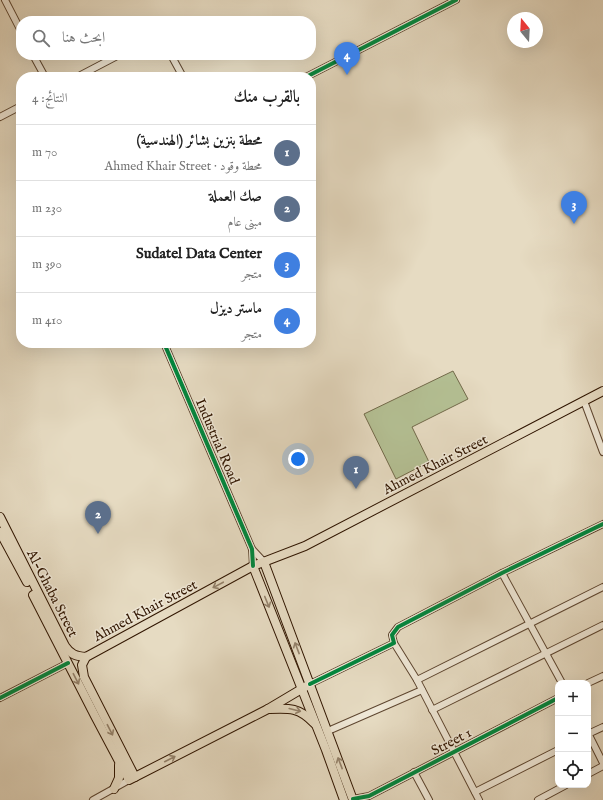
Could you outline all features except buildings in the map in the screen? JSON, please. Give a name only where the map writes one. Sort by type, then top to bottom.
[{"type":"main road","name":"Ahmed Khair Street","points":[[86,657],[253,566],[305,546],[603,391]]},
{"type":"main road","name":"Al-Ghaba Street","points":[[0,517],[65,646],[72,654],[86,657],[82,665],[82,673],[119,762],[132,779]]},
{"type":"main road","name":"Al-Ghaba Street","points":[[0,532],[68,663],[98,714],[132,779]]},
{"type":"main road","points":[[264,562],[353,800]]},
{"type":"main road","points":[[253,566],[316,724],[342,799]]},
{"type":"main road","points":[[132,779],[268,709],[310,684]]},
{"type":"main road","points":[[268,709],[290,708],[300,711],[316,724]]},
{"type":"main road","points":[[114,789],[119,778],[119,762]]},
{"type":"street","points":[[316,72],[456,0]]},
{"type":"street","points":[[5,1],[16,22]]},
{"type":"street","points":[[36,60],[42,72]]},
{"type":"street","points":[[87,72],[109,60]]},
{"type":"street","points":[[174,60],[180,72]]},
{"type":"street","points":[[0,117],[16,109]]},
{"type":"street","name":"Industrial Road","points":[[166,348],[252,549]]},
{"type":"street","points":[[584,400],[603,452]]},
{"type":"street","points":[[479,800],[417,680],[394,643],[392,635],[398,627],[502,573],[603,524]]},
{"type":"street","points":[[252,549],[264,562]]},
{"type":"street","points":[[252,549],[253,566]]},
{"type":"street","points":[[502,573],[560,680]]},
{"type":"street","points":[[417,680],[603,587]]},
{"type":"street","points":[[432,710],[603,625]]},
{"type":"street","points":[[310,684],[394,643]]},
{"type":"street","points":[[0,698],[68,663]]},
{"type":"street","points":[[591,682],[603,676]]},
{"type":"street","points":[[328,732],[422,690]]},
{"type":"street","name":"Street 1","points":[[353,800],[370,796],[555,700]]},
{"type":"street","points":[[591,733],[603,727]]},
{"type":"street","points":[[591,740],[603,764],[591,772]]},
{"type":"street","points":[[475,792],[555,752]]},
{"type":"street","points":[[414,772],[429,800]]},
{"type":"street","points":[[92,800],[132,779]]},
{"type":"street","points":[[538,800],[560,788]]},
{"type":"green space","points":[[453,371],[468,399],[412,427],[429,462],[396,479],[364,414]]},
{"type":"cycle path","points":[[316,72],[456,0]]},
{"type":"cycle path","points":[[166,348],[252,549],[253,566]]},
{"type":"cycle path","points":[[310,684],[394,643],[392,635],[398,627],[502,573],[603,524]]},
{"type":"cycle path","points":[[0,698],[68,663]]},
{"type":"cycle path","points":[[353,799],[369,796],[555,700]]},
{"type":"place","name":"ماستر ديزل","points":[[347,75]]},
{"type":"place","name":"Sudatel Data Center","points":[[574,224]]},
{"type":"place","name":"محطة بنزين بشائر (الهندسية)","points":[[356,489]]},
{"type":"place","name":"صك العملة","points":[[98,534]]}]
